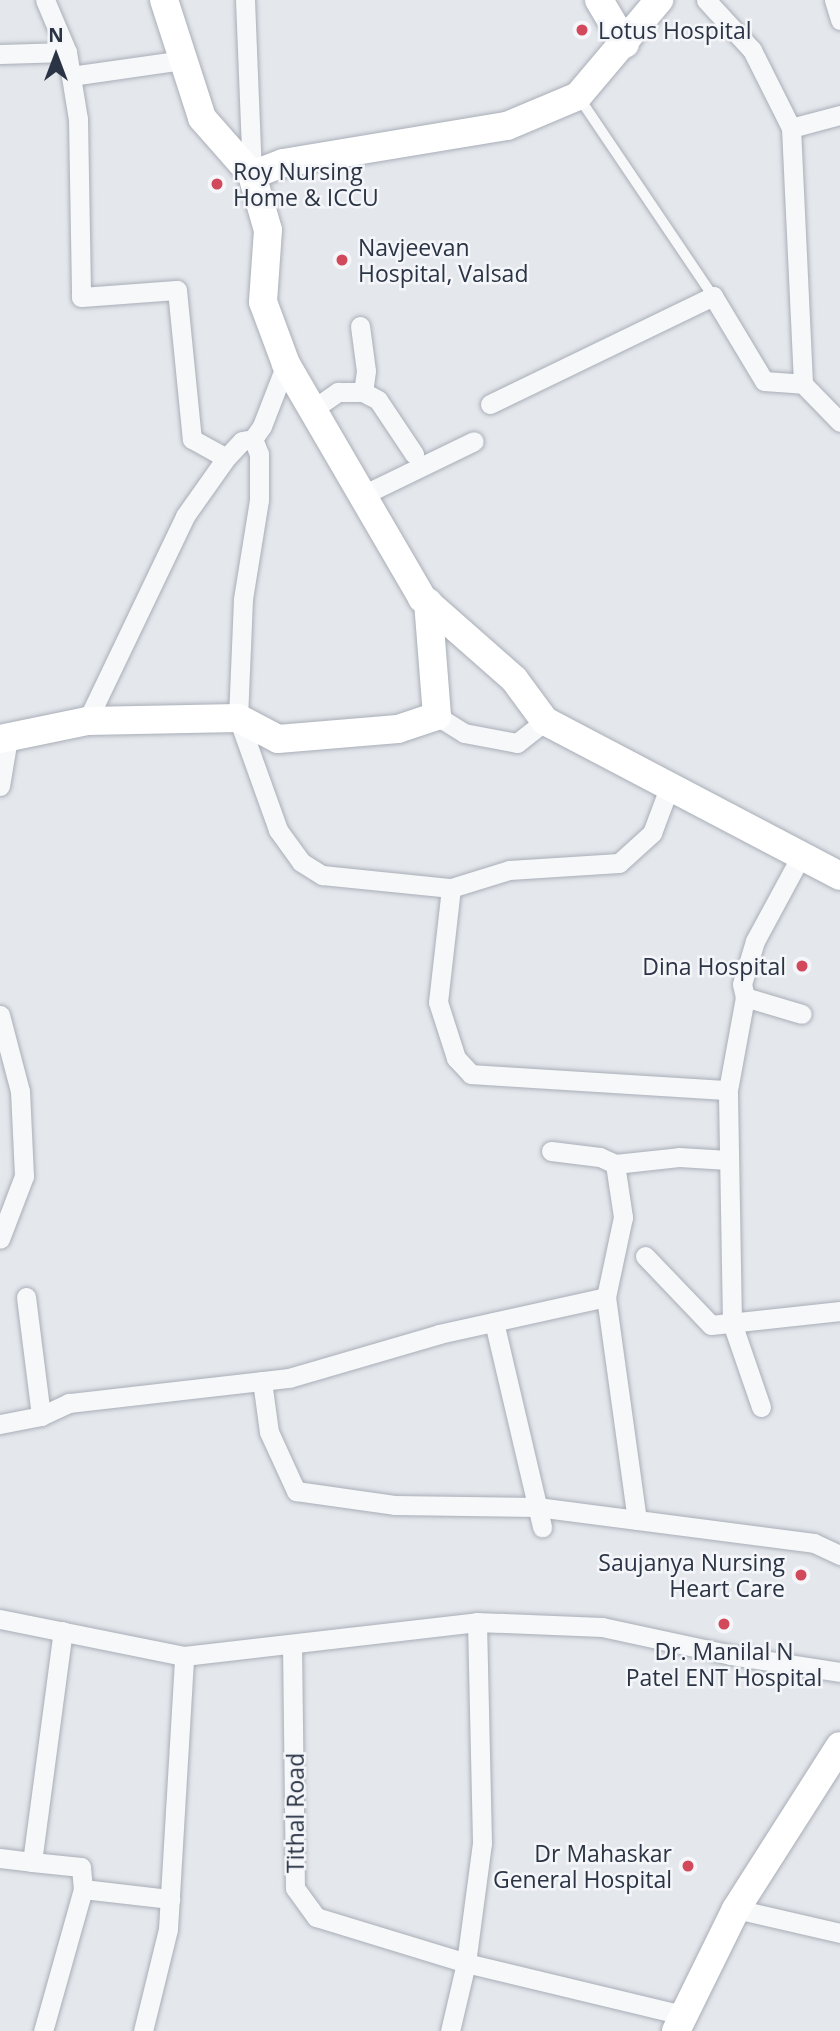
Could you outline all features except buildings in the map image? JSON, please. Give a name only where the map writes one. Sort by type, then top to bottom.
[{"type":"street","points":[[45,0],[66,52],[78,119],[81,297],[177,290],[192,439],[226,458]]},
{"type":"street","points":[[164,0],[202,118],[252,175]]},
{"type":"street","points":[[245,0],[252,175],[268,230],[264,302],[286,364],[363,495],[395,556],[428,601],[514,679],[545,721],[840,876]]},
{"type":"street","points":[[599,0],[625,44]]},
{"type":"street","points":[[252,175],[283,163],[508,126],[578,96],[625,44],[659,0]]},
{"type":"street","points":[[706,0],[752,50],[791,128],[803,384],[840,422]]},
{"type":"street","points":[[834,0],[840,20]]},
{"type":"street","points":[[0,54],[66,52]]},
{"type":"street","points":[[71,76],[184,60]]},
{"type":"street","points":[[791,128],[840,115]]},
{"type":"street","points":[[490,404],[713,296],[764,382],[803,384]]},
{"type":"street","points":[[360,326],[366,371],[363,392]]},
{"type":"street","points":[[286,364],[253,439],[259,454],[259,500],[243,599],[238,718],[278,830],[301,862],[322,875],[451,888],[509,870],[619,863],[652,833],[670,785]]},
{"type":"street","points":[[312,410],[338,392],[363,392],[378,400],[414,454]]},
{"type":"street","points":[[87,721],[185,516],[226,458],[242,441],[253,439]]},
{"type":"street","points":[[363,495],[474,441]]},
{"type":"street","points":[[428,601],[437,716]]},
{"type":"street","points":[[0,786],[4,739],[87,721],[238,718],[278,739],[398,729],[437,716]]},
{"type":"street","points":[[437,716],[464,733],[517,743],[545,721]]},
{"type":"street","points":[[761,1407],[732,1323],[732,1172],[728,1160],[728,1090],[745,997],[742,984],[755,941],[802,854]]},
{"type":"street","points":[[451,888],[438,1002],[456,1058],[471,1074],[728,1090]]},
{"type":"street","points":[[745,997],[802,1014]]},
{"type":"street","points":[[0,1015],[20,1091],[24,1176],[0,1239]]},
{"type":"street","points":[[551,1151],[600,1157],[615,1164],[679,1157],[728,1160]]},
{"type":"street","points":[[615,1164],[624,1217],[606,1297],[637,1520]]},
{"type":"street","points":[[645,1256],[710,1325],[840,1311]]},
{"type":"street","points":[[26,1297],[41,1416]]},
{"type":"street","points":[[0,1424],[41,1416],[69,1403],[289,1378],[494,1322],[606,1297]]},
{"type":"street","points":[[494,1322],[541,1527]]},
{"type":"street","points":[[262,1381],[269,1432],[296,1491],[394,1505],[537,1507],[814,1543],[840,1555]]},
{"type":"street","points":[[0,1619],[184,1656],[477,1622],[602,1627],[731,1655],[840,1672]]},
{"type":"street","points":[[450,2031],[466,1963],[482,1843],[477,1622]]},
{"type":"street","points":[[32,1862],[63,1630]]},
{"type":"street","name":"Tithal Road","points":[[292,1644],[295,1888],[316,1917],[466,1963],[679,2023]]},
{"type":"street","points":[[143,2031],[168,1929],[184,1656]]},
{"type":"street","points":[[679,2023],[736,1909],[840,1746]]},
{"type":"street","points":[[0,1858],[81,1867],[83,1889],[43,2031]]},
{"type":"street","points":[[83,1889],[170,1899]]},
{"type":"street","points":[[736,1909],[840,1933]]},
{"type":"lane","points":[[578,96],[713,296]]},
{"type":"place","name":"Lotus Hospital","points":[[582,30]]},
{"type":"place","name":"Roy Nursing Home & ICCU","points":[[217,184]]},
{"type":"place","name":"Navjeevan Hospital, Valsad","points":[[342,260]]},
{"type":"place","name":"Dina Hospital","points":[[802,966]]},
{"type":"place","name":"Saujanya Nursing Heart Care","points":[[801,1575]]},
{"type":"place","name":"Dr. Manilal N Patel ENT Hospital","points":[[724,1624]]},
{"type":"place","name":"Dr Mahaskar General Hospital","points":[[688,1866]]}]
